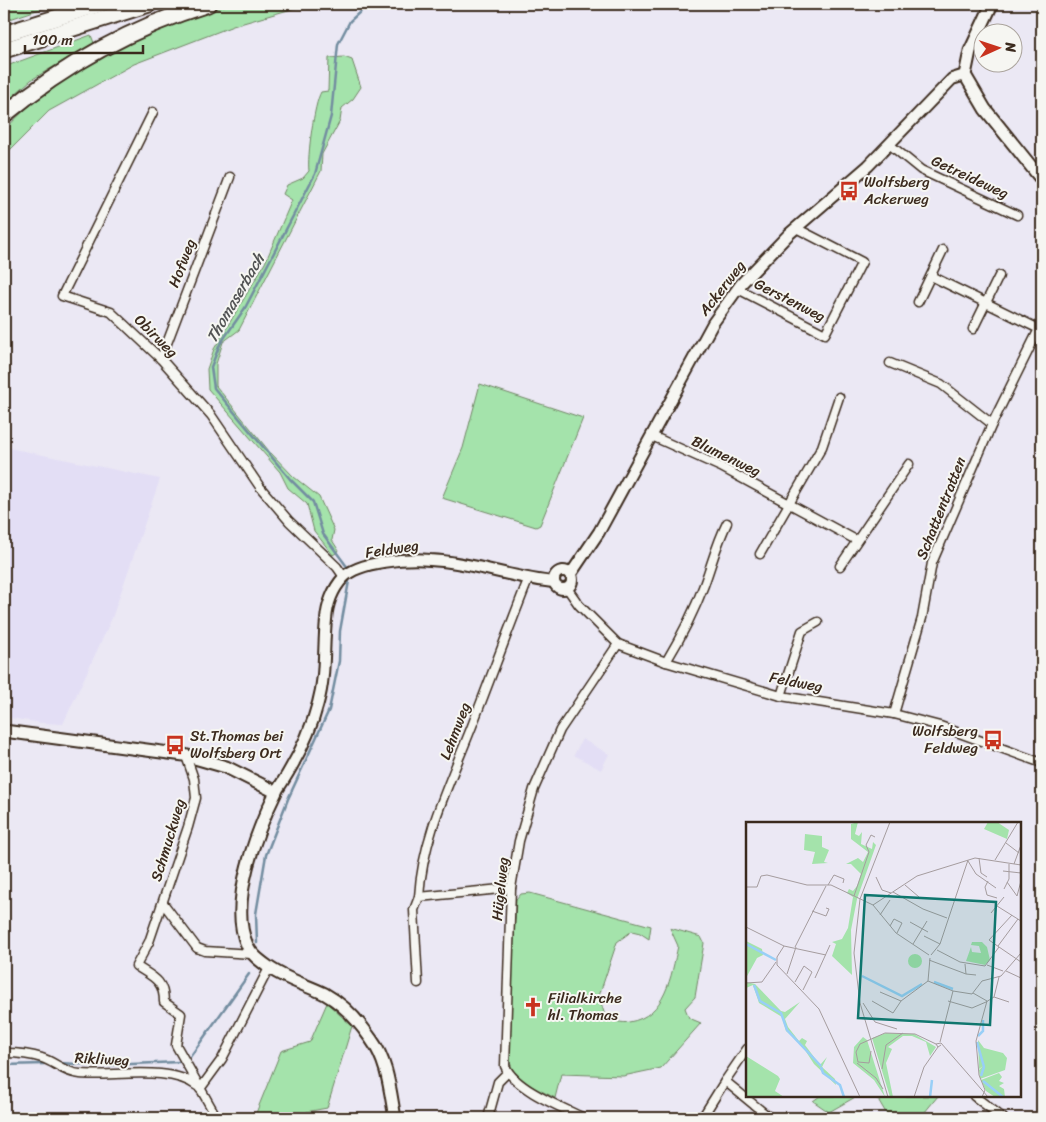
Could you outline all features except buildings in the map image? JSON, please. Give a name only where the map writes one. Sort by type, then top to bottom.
[{"type":"highway","points":[[4,34],[100,4]]},
{"type":"highway","points":[[4,50],[148,4]]},
{"type":"highway","points":[[4,115],[31,93],[72,65],[120,39],[176,14],[208,4]]},
{"type":"main road","points":[[992,4],[970,51],[964,75],[985,109],[1042,180]]},
{"type":"main road","points":[[4,731],[186,756],[226,767],[276,792],[259,829],[244,879],[242,900],[243,930],[246,944],[252,954],[269,968],[327,996],[343,1008],[372,1040],[388,1076],[395,1118]]},
{"type":"street","name":"Ackerweg","points":[[570,575],[600,532],[713,323],[738,289],[796,228],[868,166],[952,79],[964,75]]},
{"type":"street","name":"Obirweg","points":[[153,112],[62,296],[111,312],[161,359],[211,415],[260,487],[289,521],[337,567],[344,577]]},
{"type":"street","name":"Getreideweg","points":[[889,144],[920,170],[1017,215]]},
{"type":"street","name":"Hofweg","points":[[161,359],[230,177]]},
{"type":"street","name":"Gerstenweg","points":[[738,289],[825,334],[862,262],[796,228]]},
{"type":"street","points":[[918,302],[943,250]]},
{"type":"street","points":[[931,276],[986,303],[1041,326]]},
{"type":"street","points":[[972,329],[1000,276]]},
{"type":"street","name":"Schattentratten","points":[[894,714],[922,618],[932,563],[992,424],[1041,326]]},
{"type":"street","points":[[890,363],[941,384],[992,424]]},
{"type":"street","points":[[760,554],[822,447],[839,397]]},
{"type":"street","name":"Blumenweg","points":[[652,436],[720,467],[856,540]]},
{"type":"street","points":[[840,566],[909,464]]},
{"type":"street","points":[[666,662],[688,624],[704,583],[715,547],[728,523]]},
{"type":"street","name":"Feldweg","points":[[344,577],[355,570],[384,563],[429,560],[468,565],[528,580],[554,582]]},
{"type":"street","points":[[565,571],[570,575],[572,582],[567,588],[559,589],[554,582],[555,576],[559,572],[565,571]]},
{"type":"street","points":[[276,792],[299,754],[318,703],[326,659],[326,619],[332,596],[344,577]]},
{"type":"street","name":"Lehmweg","points":[[418,983],[414,910],[419,896],[420,879],[430,841],[447,789],[528,580]]},
{"type":"street","name":"Feldweg","points":[[567,588],[579,605],[618,644],[666,662],[781,696],[894,714],[940,726],[1042,763]]},
{"type":"street","points":[[781,696],[802,631],[818,622]]},
{"type":"street","name":"Hügelweg","points":[[508,1072],[504,1058],[511,888],[519,841],[531,798],[560,730],[618,644]]},
{"type":"street","name":"Schmuckweg","points":[[186,756],[194,779],[196,798],[163,903],[149,942],[136,966],[159,982],[164,988],[164,1002],[182,1014],[176,1045],[200,1089]]},
{"type":"street","points":[[419,896],[511,888]]},
{"type":"street","name":"Schmuckweg","points":[[163,903],[197,948],[252,954]]},
{"type":"street","points":[[217,1118],[200,1089],[222,1059],[269,968]]},
{"type":"street","points":[[702,1118],[746,1050]]},
{"type":"street","name":"Rikliweg","points":[[4,1053],[42,1058],[62,1070],[78,1074],[159,1074],[182,1079],[200,1089]]},
{"type":"street","points":[[488,1118],[498,1082],[508,1072],[527,1088],[584,1118]]},
{"type":"street","points":[[725,1081],[770,1118]]},
{"type":"street","points":[[975,1097],[1003,1118]]},
{"type":"shaded area","points":[[4,447],[160,479],[112,618],[63,724],[4,717]]},
{"type":"shaded area","points":[[582,739],[609,754],[601,770],[574,755]]},
{"type":"green space","points":[[4,4],[55,4],[4,21]]},
{"type":"green space","points":[[230,4],[309,4],[233,26],[134,64],[49,111],[4,156],[4,131],[51,88],[108,53],[139,38]]},
{"type":"green space","points":[[91,35],[94,43],[31,80],[4,104],[4,67]]},
{"type":"green space","points":[[344,57],[352,60],[361,87],[353,99],[342,108],[340,121],[322,154],[321,171],[239,330],[223,342],[216,364],[216,386],[269,451],[294,477],[319,497],[334,530],[332,540],[339,551],[333,555],[314,531],[307,504],[288,488],[280,472],[208,389],[207,369],[214,349],[265,263],[292,200],[283,194],[287,185],[303,178],[309,171],[310,143],[318,98],[321,92],[328,91],[329,58]]},
{"type":"green space","points":[[480,384],[583,418],[540,525],[536,527],[442,498],[463,448]]},
{"type":"green space","points":[[530,893],[651,926],[649,939],[640,933],[632,931],[617,942],[599,996],[606,1019],[629,1022],[651,1012],[659,1003],[665,993],[673,970],[678,946],[670,928],[701,937],[704,943],[695,997],[685,1008],[689,1018],[701,1023],[661,1068],[623,1076],[561,1074],[555,1098],[531,1086],[518,1076],[510,1062],[508,1053],[516,900],[521,894]]},
{"type":"green space","points":[[327,1003],[352,1026],[327,1108],[306,1112],[304,1118],[254,1118],[281,1051],[310,1042]]},
{"type":"green space","points":[[819,1097],[855,1097],[829,1112],[813,1101]]},
{"type":"green space","points":[[877,1097],[937,1097],[920,1118],[889,1118]]},
{"type":"waterway","name":"Thomaserbach","points":[[348,568],[323,534],[313,502],[290,479],[214,388],[211,367],[220,344],[245,308],[315,174],[331,116],[338,44],[350,21],[361,11]]},
{"type":"waterway","name":"Thomaserbach","points":[[257,943],[256,914],[266,855],[288,799],[329,710],[339,661],[340,631],[349,581]]},
{"type":"waterway","name":"Thomaserbach","points":[[190,1057],[249,974]]},
{"type":"waterway","name":"Thomaserbach","points":[[108,1065],[179,1062]]},
{"type":"waterway","name":"Thomaserbach","points":[[59,1063],[97,1065]]},
{"type":"waterway","name":"Thomaserbach","points":[[4,1065],[44,1064]]},
{"type":"place","name":"Wolfsberg Ackerweg","points":[[849,191]]},
{"type":"place","name":"Wolfsberg Feldweg","points":[[993,740]]},
{"type":"place","name":"St.Thomas bei Wolfsberg Ort","points":[[175,745]]},
{"type":"place","name":"Filialkirche hl. Thomas","points":[[533,1007]]}]
